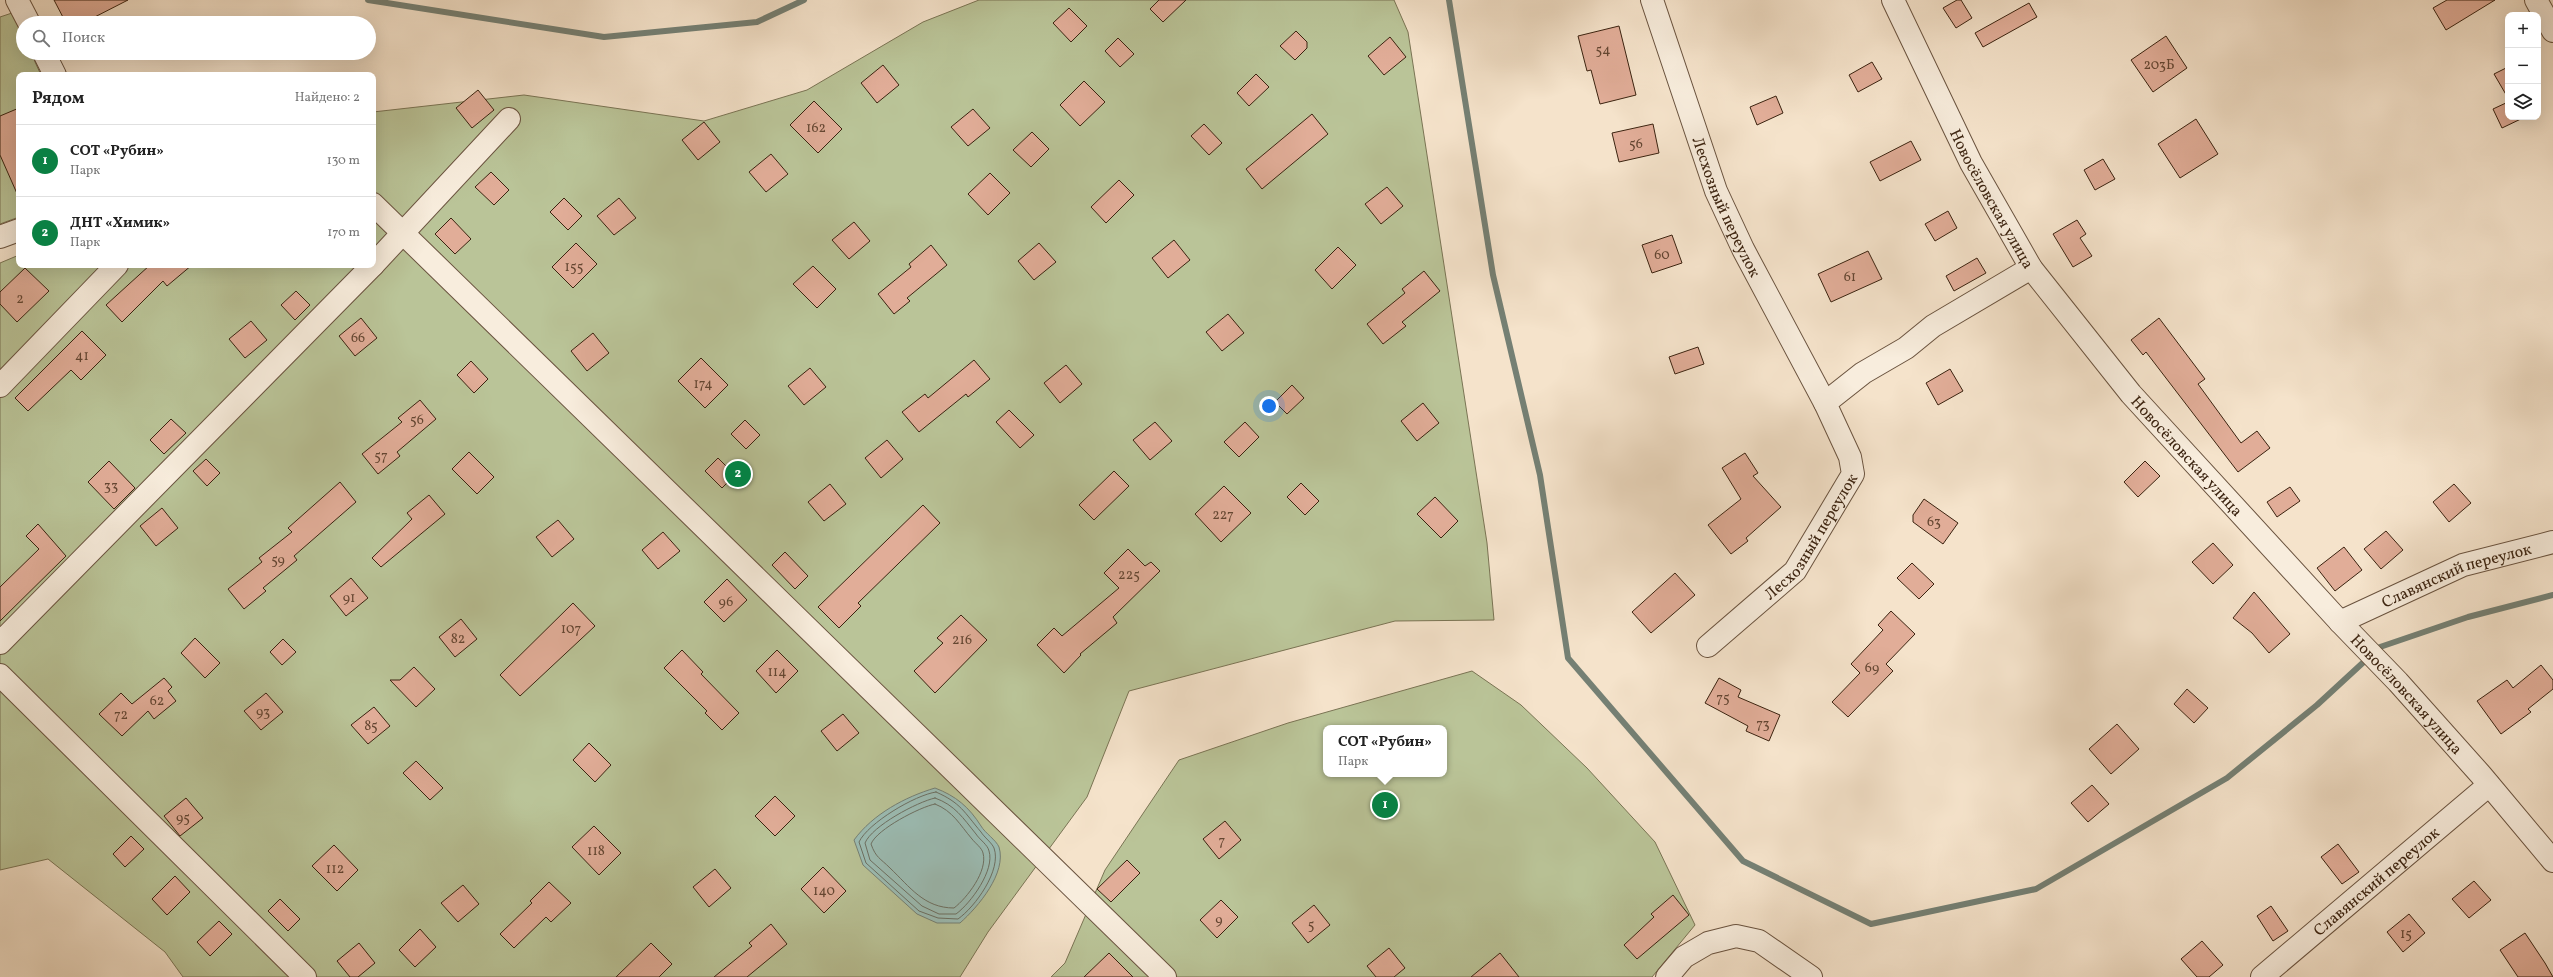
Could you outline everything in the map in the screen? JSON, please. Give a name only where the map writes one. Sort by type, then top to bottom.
[{"type":"street","points":[[0,2],[4,0]]},
{"type":"street","points":[[17,0],[25,16]]},
{"type":"street","name":"Лесхозный переулок","points":[[1652,0],[1716,191],[1743,249],[1826,403],[1850,457],[1853,474],[1795,571],[1708,646]]},
{"type":"street","name":"Новосёловская улица","points":[[1893,0],[1971,163],[2031,268],[2131,394],[2340,622],[2398,682],[2553,861]]},
{"type":"street","points":[[2536,0],[2553,32]]},
{"type":"street","points":[[48,60],[54,72]]},
{"type":"street","points":[[376,262],[509,119]]},
{"type":"street","points":[[376,207],[791,610],[922,741],[1076,888],[1165,977]]},
{"type":"street","points":[[0,237],[16,231]]},
{"type":"street","points":[[0,386],[114,268]]},
{"type":"street","points":[[0,643],[370,268]]},
{"type":"street","points":[[1826,403],[1863,373],[1906,348],[1933,326],[2031,268]]},
{"type":"street","name":"Славянский переулок","points":[[2340,622],[2463,564],[2553,542]]},
{"type":"street","points":[[0,675],[305,977]]},
{"type":"street","name":"Славянский переулок","points":[[2262,977],[2489,786]]},
{"type":"street","points":[[1668,977],[1684,957],[1708,943],[1736,936],[1759,941],[1811,977]]},
{"type":"green space","points":[[979,0],[1394,0],[1408,32],[1487,543],[1494,620],[1395,621],[1129,691],[1087,797],[988,932],[960,977],[183,977],[165,952],[48,859],[0,870],[0,263],[16,256],[16,268],[376,268],[376,112],[524,95],[704,121],[807,90],[923,22]]},
{"type":"green space","points":[[12,13],[16,21],[16,60],[34,60],[40,72],[16,72],[16,218],[0,224],[0,17]]},
{"type":"green space","points":[[1472,671],[1521,705],[1587,768],[1655,842],[1695,925],[1652,977],[1051,977],[1065,963],[1105,870],[1179,760],[1288,723]]},
{"type":"water","points":[[935,788],[956,799],[967,808],[999,847],[999,868],[995,878],[975,908],[960,923],[937,923],[917,914],[863,865],[854,840],[870,822],[880,814],[912,796]]},
{"type":"building","points":[[54,0],[128,0],[97,16],[62,16]]},
{"type":"building","points":[[1159,0],[1186,0],[1163,22],[1150,9]]},
{"type":"building","points":[[1957,0],[1961,0],[1972,18],[1956,28],[1943,8]]},
{"type":"building","points":[[2447,0],[2495,0],[2446,30],[2433,8]]},
{"type":"building","points":[[2029,3],[2037,17],[1983,47],[1975,33]]},
{"type":"building","points":[[1069,8],[1087,26],[1071,42],[1053,23]]},
{"type":"building","points":[[1619,26],[1636,95],[1600,104],[1591,70],[1587,71],[1578,36]]},
{"type":"building","points":[[1296,31],[1307,42],[1307,48],[1295,60],[1280,46]]},
{"type":"building","points":[[2166,36],[2187,68],[2153,92],[2131,60]]},
{"type":"building","points":[[1390,37],[1406,57],[1384,75],[1368,56]]},
{"type":"building","points":[[1118,38],[1134,54],[1120,67],[1105,51]]},
{"type":"building","points":[[1872,62],[1882,79],[1858,92],[1849,75]]},
{"type":"building","points":[[883,65],[899,85],[877,103],[861,83]]},
{"type":"building","points":[[2505,68],[2505,93],[2494,74]]},
{"type":"building","points":[[1256,74],[1269,87],[1249,106],[1237,93]]},
{"type":"building","points":[[1084,81],[1105,102],[1080,126],[1060,105]]},
{"type":"building","points":[[478,90],[494,110],[472,128],[456,108]]},
{"type":"building","points":[[1776,96],[1783,113],[1757,125],[1750,107]]},
{"type":"building","points":[[814,101],[842,129],[818,153],[790,125]]},
{"type":"building","points":[[2505,103],[2505,120],[2519,120],[2502,128],[2493,109]]},
{"type":"building","points":[[16,109],[16,191],[0,155],[0,116]]},
{"type":"building","points":[[973,109],[990,128],[968,146],[951,127]]},
{"type":"building","points":[[1312,114],[1328,134],[1262,189],[1246,169]]},
{"type":"building","points":[[2196,119],[2218,154],[2180,178],[2158,144]]},
{"type":"building","points":[[704,122],[720,142],[698,160],[682,140]]},
{"type":"building","points":[[1204,124],[1222,143],[1209,155],[1191,136]]},
{"type":"building","points":[[1653,124],[1659,153],[1619,162],[1612,133]]},
{"type":"building","points":[[1032,132],[1049,149],[1031,167],[1013,150]]},
{"type":"building","points":[[1911,141],[1921,160],[1880,181],[1870,162]]},
{"type":"building","points":[[771,154],[788,174],[766,192],[749,172]]},
{"type":"building","points":[[2103,159],[2115,179],[2095,190],[2084,170]]},
{"type":"building","points":[[491,172],[509,190],[494,205],[475,187]]},
{"type":"building","points":[[990,173],[1010,193],[988,215],[968,194]]},
{"type":"building","points":[[1119,180],[1134,195],[1106,223],[1091,207]]},
{"type":"building","points":[[1387,187],[1403,206],[1381,224],[1365,204]]},
{"type":"building","points":[[564,198],[582,216],[568,230],[550,212]]},
{"type":"building","points":[[619,198],[636,218],[614,235],[597,216]]},
{"type":"building","points":[[1948,211],[1957,228],[1935,241],[1925,224]]},
{"type":"building","points":[[451,218],[471,239],[455,254],[435,234]]},
{"type":"building","points":[[2077,220],[2086,234],[2080,238],[2092,256],[2073,267],[2053,234]]},
{"type":"building","points":[[854,222],[870,241],[849,259],[832,240]]},
{"type":"building","points":[[1672,235],[1682,263],[1652,273],[1642,245]]},
{"type":"building","points":[[1174,240],[1190,260],[1168,278],[1152,258]]},
{"type":"building","points":[[576,243],[597,264],[573,288],[552,267]]},
{"type":"building","points":[[1039,243],[1056,262],[1034,280],[1018,261]]},
{"type":"building","points":[[931,245],[947,265],[907,298],[910,301],[894,314],[878,294],[911,267],[909,264]]},
{"type":"building","points":[[1338,247],[1356,265],[1332,289],[1315,270]]},
{"type":"building","points":[[1868,251],[1882,279],[1831,302],[1818,274]]},
{"type":"building","points":[[1977,258],[1986,273],[1954,291],[1946,276]]},
{"type":"building","points":[[813,266],[836,289],[817,308],[793,284]]},
{"type":"building","points":[[25,268],[49,291],[17,322],[0,304],[0,292]]},
{"type":"building","points":[[147,268],[188,268],[167,286],[163,281],[122,322],[106,305]]},
{"type":"building","points":[[1424,271],[1440,291],[1402,322],[1406,326],[1383,344],[1367,324],[1405,293],[1402,289]]},
{"type":"building","points":[[296,291],[310,305],[295,320],[281,305]]},
{"type":"building","points":[[1228,314],[1244,333],[1222,351],[1206,332]]},
{"type":"building","points":[[361,318],[377,338],[355,356],[339,336]]},
{"type":"building","points":[[2159,318],[2205,379],[2198,384],[2241,443],[2257,431],[2270,448],[2238,472],[2146,352],[2143,355],[2131,340]]},
{"type":"building","points":[[251,321],[267,340],[245,358],[229,339]]},
{"type":"building","points":[[82,331],[106,355],[81,380],[71,370],[28,411],[15,398]]},
{"type":"building","points":[[593,333],[609,353],[587,371],[571,351]]},
{"type":"building","points":[[1698,347],[1704,364],[1675,374],[1669,357]]},
{"type":"building","points":[[701,358],[728,385],[705,408],[678,381]]},
{"type":"building","points":[[974,360],[990,379],[968,397],[966,394],[919,432],[902,412],[925,394],[928,398]]},
{"type":"building","points":[[471,361],[488,379],[474,393],[457,375]]},
{"type":"building","points":[[1066,365],[1082,384],[1060,403],[1044,383]]},
{"type":"building","points":[[810,368],[826,387],[804,405],[788,386]]},
{"type":"building","points":[[1950,369],[1963,391],[1938,405],[1926,383]]},
{"type":"building","points":[[1292,385],[1304,398],[1287,414],[1275,402]]},
{"type":"building","points":[[420,400],[436,419],[397,452],[400,456],[378,474],[362,454],[402,422],[398,418]]},
{"type":"building","points":[[1423,403],[1439,423],[1417,441],[1401,421]]},
{"type":"building","points":[[1009,410],[1034,435],[1020,448],[996,422]]},
{"type":"building","points":[[171,419],[186,433],[164,454],[150,440]]},
{"type":"building","points":[[745,420],[760,435],[746,449],[731,434]]},
{"type":"building","points":[[1155,422],[1172,441],[1150,460],[1133,440]]},
{"type":"building","points":[[1245,422],[1259,437],[1239,457],[1224,442]]},
{"type":"building","points":[[887,440],[903,459],[881,478],[865,458]]},
{"type":"building","points":[[469,452],[494,477],[477,494],[452,469]]},
{"type":"building","points":[[1745,453],[1758,473],[1753,476],[1781,507],[1746,538],[1748,541],[1731,554],[1708,525],[1741,499],[1722,468]]},
{"type":"building","points":[[718,458],[735,475],[722,488],[705,471]]},
{"type":"building","points":[[206,459],[220,473],[207,486],[193,471]]},
{"type":"building","points":[[109,461],[135,488],[114,509],[88,482]]},
{"type":"building","points":[[2145,461],[2160,476],[2138,497],[2124,482]]},
{"type":"building","points":[[1114,471],[1129,486],[1094,520],[1079,505]]},
{"type":"building","points":[[340,482],[356,502],[294,556],[297,560],[263,588],[266,591],[244,609],[228,589],[262,562],[259,558],[292,532],[288,528]]},
{"type":"building","points":[[1301,483],[1319,501],[1305,515],[1287,497]]},
{"type":"building","points":[[830,484],[846,504],[824,521],[808,502]]},
{"type":"building","points":[[2454,484],[2471,503],[2449,522],[2433,502]]},
{"type":"building","points":[[1224,486],[1251,513],[1221,542],[1195,514]]},
{"type":"building","points":[[2290,487],[2300,501],[2277,517],[2267,502]]},
{"type":"building","points":[[429,495],[445,514],[381,567],[372,558],[412,519],[407,513]]},
{"type":"building","points":[[1435,497],[1458,521],[1441,538],[1417,514]]},
{"type":"building","points":[[1924,499],[1958,523],[1943,544],[1913,522],[1913,515]]},
{"type":"building","points":[[923,505],[940,523],[858,603],[861,606],[839,628],[818,607]]},
{"type":"building","points":[[162,508],[178,528],[156,546],[140,526]]},
{"type":"building","points":[[558,520],[574,539],[552,557],[536,537]]},
{"type":"building","points":[[38,524],[66,556],[0,621],[0,587],[39,549],[26,536]]},
{"type":"building","points":[[2386,531],[2403,550],[2381,569],[2364,549]]},
{"type":"building","points":[[663,532],[680,551],[658,569],[642,550]]},
{"type":"building","points":[[2213,543],[2233,565],[2213,584],[2192,562]]},
{"type":"building","points":[[2344,547],[2362,570],[2335,591],[2317,568]]},
{"type":"building","points":[[1128,549],[1145,566],[1151,562],[1160,571],[1113,617],[1117,623],[1080,654],[1081,655],[1064,673],[1037,645],[1054,628],[1062,636],[1119,588],[1104,573]]},
{"type":"building","points":[[785,552],[808,576],[795,589],[772,565]]},
{"type":"building","points":[[1912,563],[1934,584],[1919,599],[1897,578]]},
{"type":"building","points":[[1675,573],[1695,595],[1651,633],[1632,612]]},
{"type":"building","points":[[351,578],[368,598],[346,616],[330,596]]},
{"type":"building","points":[[727,579],[747,600],[724,622],[704,602]]},
{"type":"building","points":[[2254,592],[2290,634],[2269,653],[2252,633],[2233,618]]},
{"type":"building","points":[[573,603],[595,626],[520,696],[500,675]]},
{"type":"building","points":[[1891,611],[1915,634],[1886,664],[1893,671],[1848,717],[1832,702],[1860,673],[1851,664],[1883,630],[1878,625]]},
{"type":"building","points":[[961,615],[987,640],[935,693],[914,671],[943,643],[937,638]]},
{"type":"building","points":[[461,619],[477,639],[455,657],[439,637]]},
{"type":"building","points":[[195,638],[220,663],[205,678],[181,653]]},
{"type":"building","points":[[283,639],[296,652],[282,665],[270,652]]},
{"type":"building","points":[[682,650],[703,672],[701,674],[739,713],[722,730],[705,713],[707,711],[664,668]]},
{"type":"building","points":[[777,650],[798,671],[776,693],[756,671]]},
{"type":"building","points":[[2541,665],[2553,680],[2553,689],[2528,709],[2531,712],[2501,734],[2477,701],[2507,680],[2513,688]]},
{"type":"building","points":[[414,667],[435,689],[416,707],[390,680],[400,680]]},
{"type":"building","points":[[164,678],[172,687],[168,691],[176,701],[154,719],[148,711],[122,736],[99,714],[121,693],[132,704]]},
{"type":"building","points":[[1719,678],[1741,690],[1738,697],[1780,715],[1769,741],[1746,731],[1748,726],[1705,703]]},
{"type":"building","points":[[2187,689],[2208,708],[2194,723],[2174,704]]},
{"type":"building","points":[[266,693],[283,712],[261,730],[244,711]]},
{"type":"building","points":[[374,707],[390,726],[368,744],[351,725]]},
{"type":"building","points":[[843,714],[859,733],[837,751],[821,731]]},
{"type":"building","points":[[2117,724],[2139,749],[2111,774],[2089,749]]},
{"type":"building","points":[[589,743],[611,765],[595,782],[573,760]]},
{"type":"building","points":[[416,761],[443,788],[430,800],[403,773]]},
{"type":"building","points":[[2092,785],[2109,804],[2088,822],[2071,803]]},
{"type":"building","points":[[775,796],[795,816],[775,836],[755,816]]},
{"type":"building","points":[[186,798],[203,818],[180,836],[164,816]]},
{"type":"building","points":[[1225,821],[1241,840],[1219,859],[1203,839]]},
{"type":"building","points":[[594,826],[621,853],[599,875],[572,847]]},
{"type":"building","points":[[131,836],[144,849],[125,867],[113,854]]},
{"type":"building","points":[[2338,844],[2359,872],[2342,884],[2321,857]]},
{"type":"building","points":[[334,845],[358,870],[337,891],[312,866]]},
{"type":"building","points":[[1127,860],[1140,873],[1111,902],[1097,889]]},
{"type":"building","points":[[823,867],[846,891],[824,913],[801,889]]},
{"type":"building","points":[[715,869],[731,888],[709,907],[693,887]]},
{"type":"building","points":[[175,876],[190,892],[167,915],[152,899]]},
{"type":"building","points":[[2474,881],[2491,900],[2469,918],[2452,899]]},
{"type":"building","points":[[549,882],[571,903],[551,922],[546,917],[514,948],[500,934],[532,903],[530,901]]},
{"type":"building","points":[[463,885],[479,904],[458,922],[441,903]]},
{"type":"building","points":[[1673,895],[1689,915],[1637,959],[1624,945],[1654,917],[1651,914]]},
{"type":"building","points":[[280,899],[300,919],[288,931],[268,911]]},
{"type":"building","points":[[1221,900],[1238,917],[1217,938],[1200,920]]},
{"type":"building","points":[[1314,905],[1330,925],[1308,943],[1292,923]]},
{"type":"building","points":[[2271,906],[2288,931],[2273,941],[2257,916]]},
{"type":"building","points":[[2409,914],[2425,933],[2403,952],[2387,932]]},
{"type":"building","points":[[219,921],[232,934],[210,956],[197,942]]},
{"type":"building","points":[[771,924],[787,944],[747,977],[714,977],[752,946],[749,943]]},
{"type":"building","points":[[420,929],[436,947],[415,967],[399,950]]},
{"type":"building","points":[[2525,933],[2553,977],[2518,977],[2500,950]]},
{"type":"building","points":[[2202,941],[2223,965],[2209,977],[2197,977],[2181,959]]},
{"type":"building","points":[[359,943],[375,963],[358,977],[350,977],[337,961]]},
{"type":"building","points":[[651,943],[672,964],[659,977],[616,977]]},
{"type":"building","points":[[1389,948],[1405,968],[1394,977],[1376,977],[1367,966]]},
{"type":"building","points":[[1109,953],[1133,977],[1084,977]]},
{"type":"building","points":[[1500,953],[1519,977],[1471,977]]},
{"type":"waterway","points":[[368,0],[604,37],[757,22],[804,0]]},
{"type":"waterway","points":[[1449,0],[1493,275],[1540,475],[1568,658],[1743,861],[1871,924],[2036,889],[2227,778],[2317,705],[2380,647],[2468,617],[2553,595]]},
{"type":"place","name":"ДНТ «Химик»","points":[[738,474]]},
{"type":"place","name":"СОТ «Рубин»","points":[[1385,805]]}]
